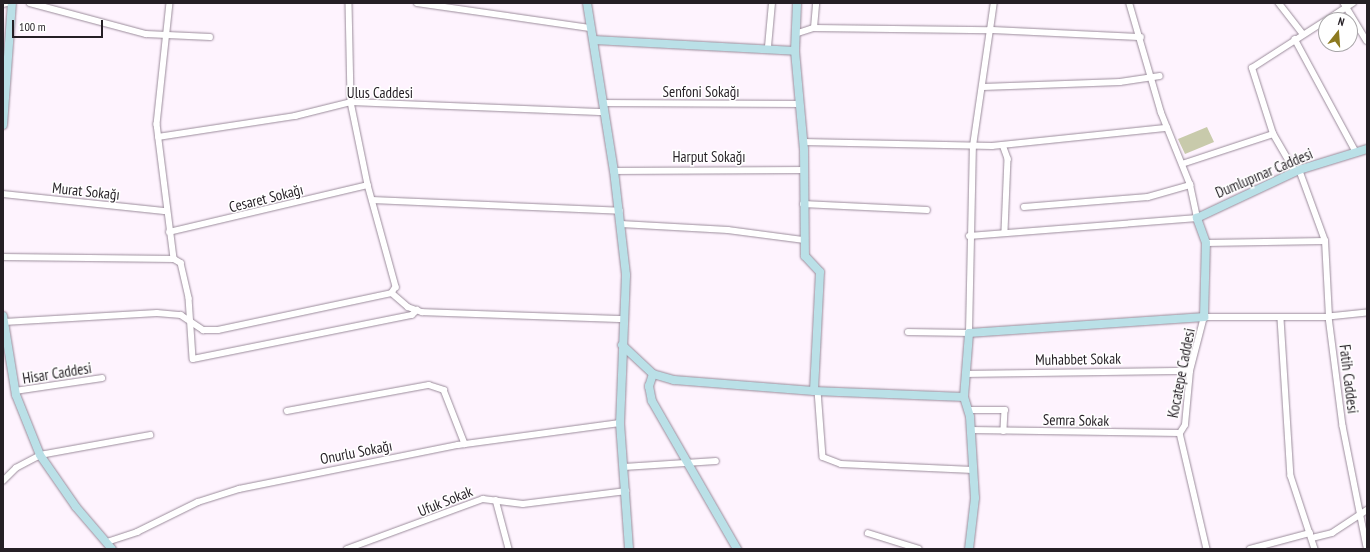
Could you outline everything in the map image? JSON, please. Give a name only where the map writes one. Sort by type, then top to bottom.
[{"type":"street","points":[[3,4],[7,3]]},
{"type":"street","points":[[3,125],[5,57],[12,3]]},
{"type":"street","points":[[30,3],[146,34],[210,37]]},
{"type":"street","points":[[170,3],[158,137],[169,232],[174,259],[183,270],[194,359],[412,314],[417,310]]},
{"type":"street","points":[[112,549],[40,455],[15,391],[3,319],[158,313],[181,315],[190,323],[203,330],[218,330],[392,293],[396,287],[368,185],[351,102],[349,3]]},
{"type":"street","points":[[417,3],[592,28]]},
{"type":"street","points":[[587,3],[620,211],[626,275],[623,319],[620,423],[626,491],[628,549]]},
{"type":"street","points":[[768,47],[772,3]]},
{"type":"street","points":[[797,3],[795,51],[803,142],[805,256],[820,272],[816,391],[823,457],[841,464],[974,470]]},
{"type":"street","points":[[814,28],[816,3]]},
{"type":"street","points":[[969,549],[974,470],[968,410],[964,397],[969,333],[969,236],[973,146],[983,87],[994,3]]},
{"type":"street","points":[[1129,3],[1141,37],[1151,80],[1167,128],[1190,185],[1197,218],[1206,243],[1204,317]]},
{"type":"street","points":[[1279,3],[1303,34]]},
{"type":"street","points":[[1352,3],[1345,5],[1295,39],[1356,152]]},
{"type":"street","points":[[1345,5],[1367,42]]},
{"type":"street","points":[[795,34],[814,28],[990,30],[1141,37]]},
{"type":"street","name":"Fatih Caddesi","points":[[1295,39],[1252,68],[1273,134],[1297,171],[1325,241],[1329,317],[1342,426],[1367,547]]},
{"type":"street","points":[[594,40],[768,47],[795,51]]},
{"type":"street","points":[[983,87],[1151,80],[1160,76]]},
{"type":"street","name":"Ulus Caddesi","points":[[158,137],[295,116],[351,102],[605,112]]},
{"type":"street","name":"Senfoni Sokağı","points":[[603,103],[799,104]]},
{"type":"street","points":[[803,142],[973,146],[1004,145],[1167,128]]},
{"type":"street","points":[[1182,164],[1273,134]]},
{"type":"street","points":[[1004,145],[1008,159],[1005,232]]},
{"type":"street","name":"Dumlupınar Caddesi","points":[[1197,218],[1297,171],[1367,149]]},
{"type":"street","name":"Harput Sokağı","points":[[614,171],[804,170]]},
{"type":"street","name":"Cesaret Sokağı","points":[[169,232],[368,185]]},
{"type":"street","points":[[1024,207],[1148,197],[1190,185]]},
{"type":"street","name":"Murat Sokağı","points":[[3,194],[166,211]]},
{"type":"street","points":[[372,200],[620,211]]},
{"type":"street","points":[[803,204],[927,210]]},
{"type":"street","points":[[969,236],[1197,218]]},
{"type":"street","points":[[621,224],[728,230],[804,240]]},
{"type":"street","points":[[1206,243],[1325,241]]},
{"type":"street","points":[[3,257],[174,259]]},
{"type":"street","points":[[392,293],[417,310],[623,319]]},
{"type":"street","points":[[908,332],[969,333],[1204,317],[1281,319],[1329,317],[1367,313]]},
{"type":"street","name":"Kocatepe Caddesi","points":[[1180,433],[1185,425],[1190,371],[1204,317]]},
{"type":"street","points":[[1281,319],[1291,476],[1315,549]]},
{"type":"street","points":[[622,345],[653,374],[674,380],[816,391],[964,397]]},
{"type":"street","name":"Muhabbet Sokak","points":[[966,374],[1190,371]]},
{"type":"street","points":[[653,374],[649,386],[652,401],[685,462],[737,549]]},
{"type":"street","name":"Hisar Caddesi","points":[[15,391],[102,378]]},
{"type":"street","points":[[287,410],[429,385],[444,390],[465,444]]},
{"type":"street","points":[[968,410],[1005,410],[1004,431]]},
{"type":"street","name":"Onurlu Sokağı","points":[[107,542],[137,532],[198,502],[239,489],[465,444],[620,423]]},
{"type":"street","name":"Semra Sokak","points":[[970,430],[1180,433]]},
{"type":"street","points":[[1180,433],[1207,549]]},
{"type":"street","points":[[3,481],[16,468],[40,455],[150,435]]},
{"type":"street","points":[[624,467],[716,461]]},
{"type":"street","name":"Ufuk Sokak","points":[[347,549],[483,499],[523,504],[626,491]]},
{"type":"street","points":[[496,500],[509,549]]},
{"type":"street","points":[[1250,549],[1311,535],[1332,533],[1367,510]]},
{"type":"street","points":[[868,533],[919,549]]},
{"type":"green space","points":[[1207,127],[1214,142],[1185,154],[1178,139]]}]
